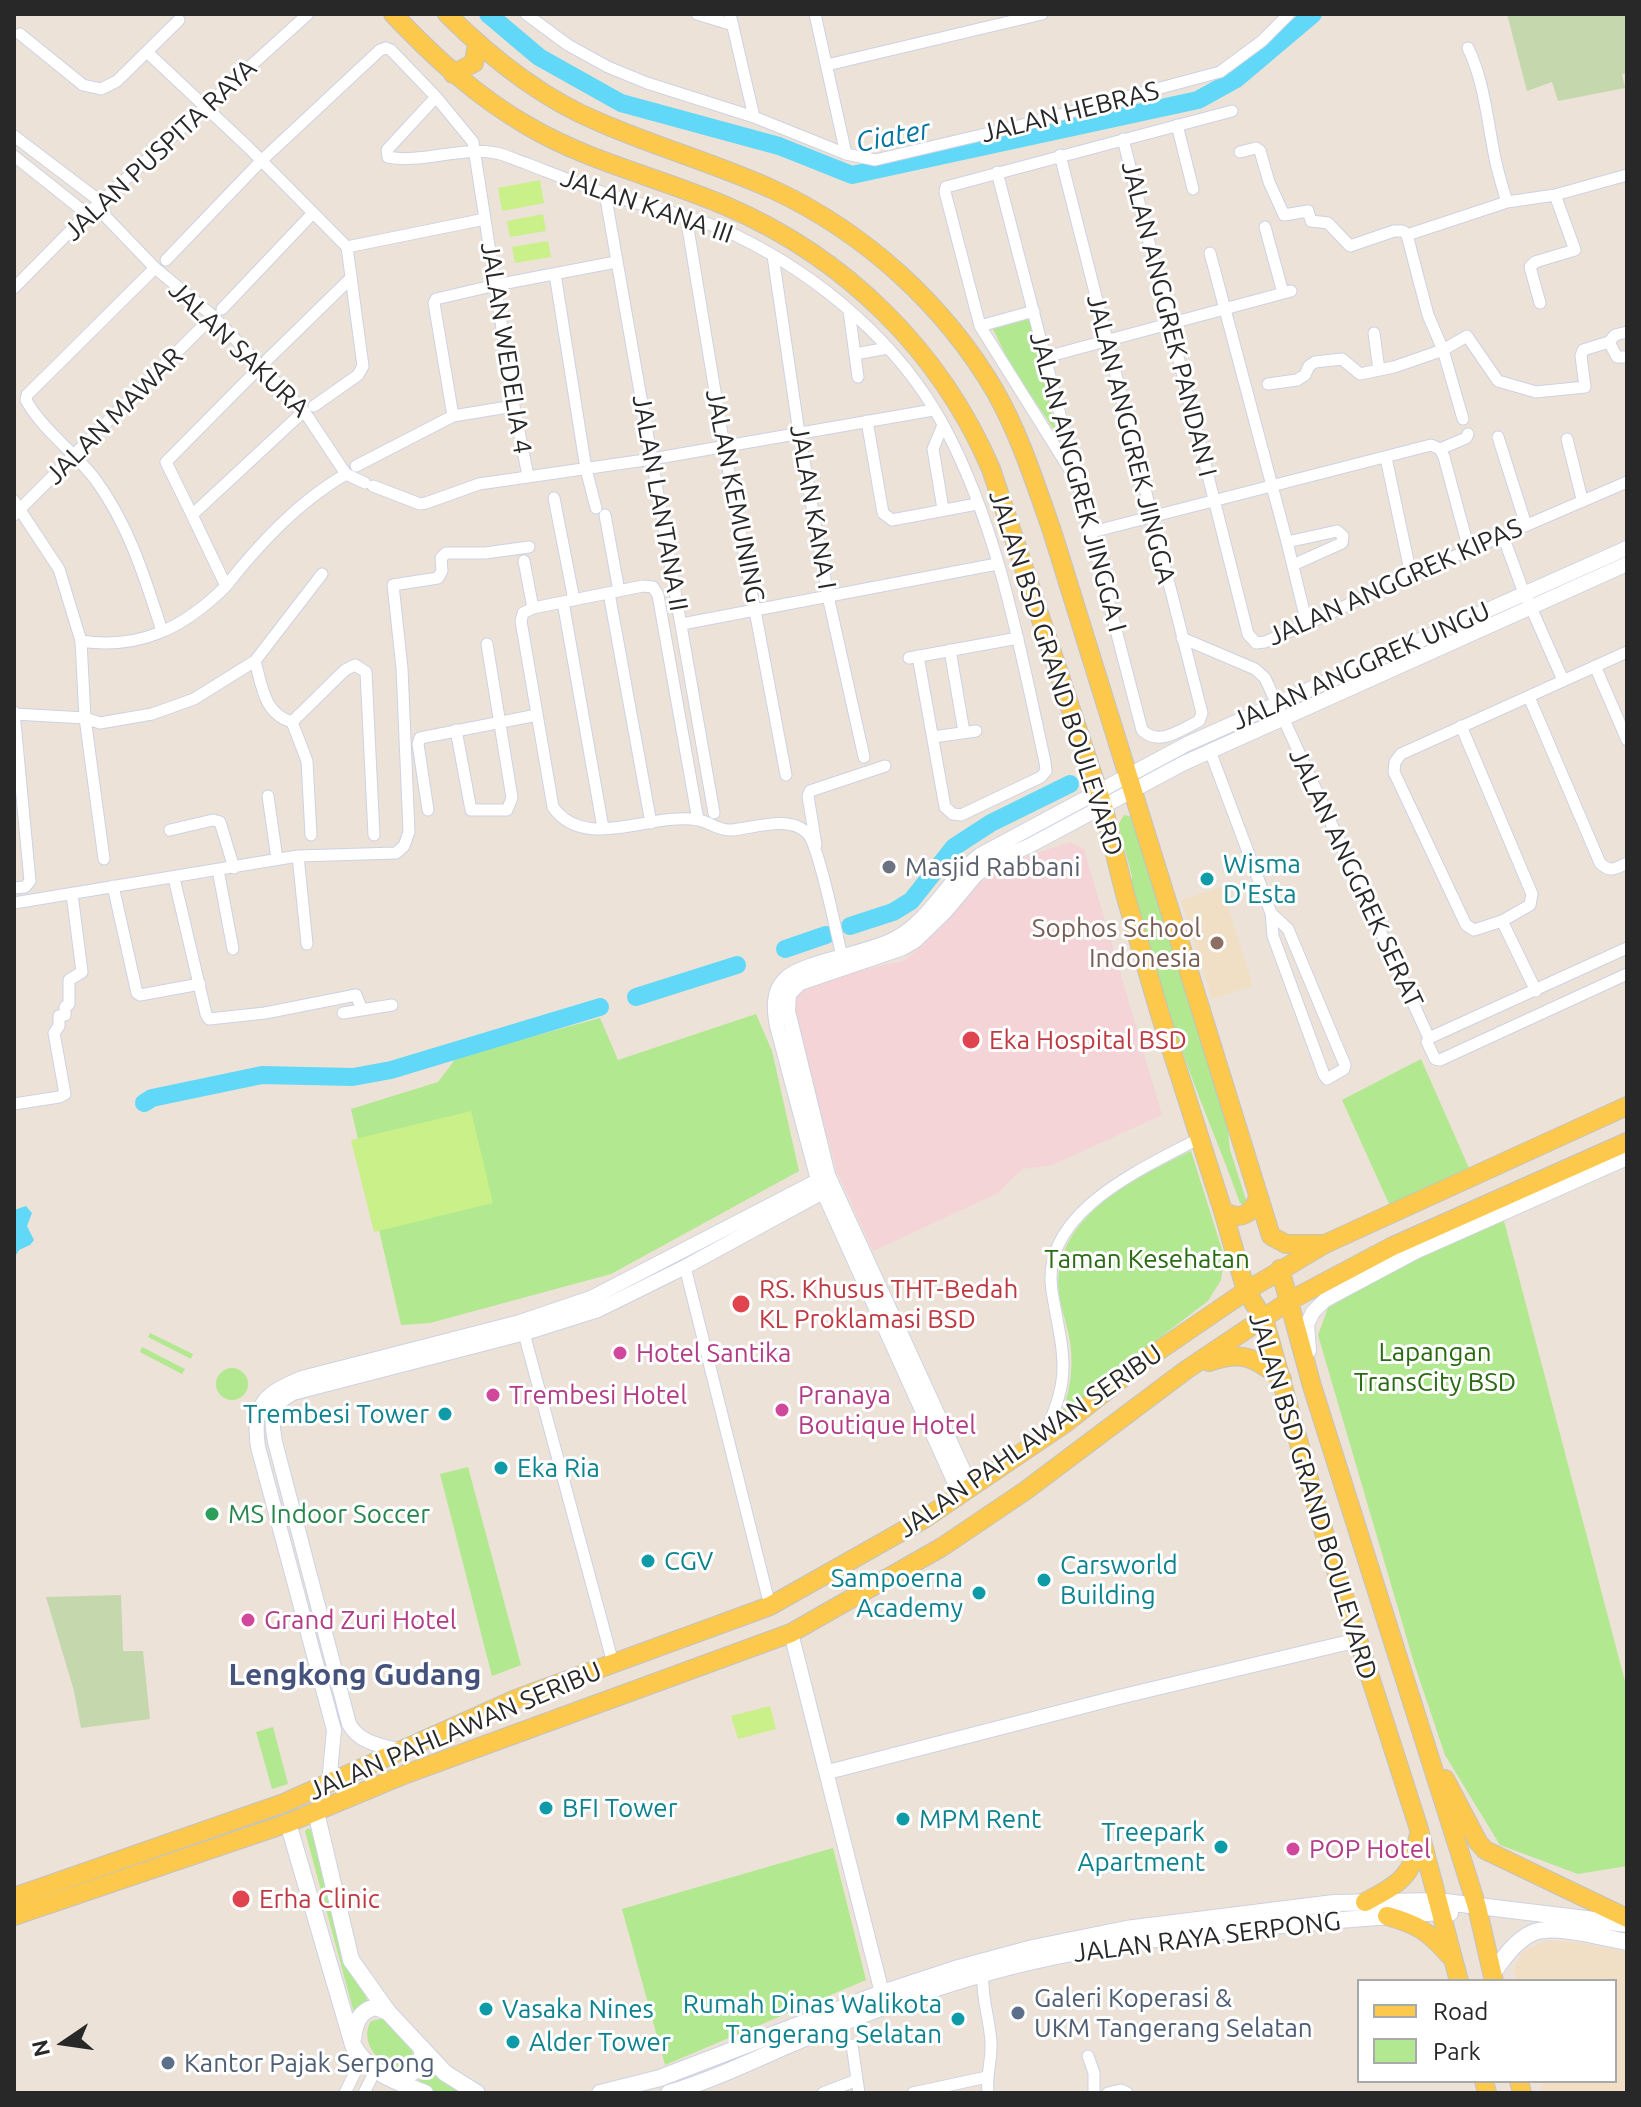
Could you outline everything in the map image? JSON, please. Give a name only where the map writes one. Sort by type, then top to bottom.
[{"type":"main road","name":"JALAN BSD GRAND BOULEVARD","points":[[393,14],[453,74],[531,128],[585,154],[726,206],[787,236],[833,267],[874,300],[933,367],[978,440],[991,469],[1101,799],[1125,894],[1246,1291],[1264,1319],[1319,1517],[1418,1826],[1458,1979]]},
{"type":"main road","name":"JALAN BSD GRAND BOULEVARD","points":[[447,14],[477,43],[522,78],[597,121],[773,190],[808,208],[860,242],[901,273],[975,360],[995,391],[1023,448],[1056,544],[1271,1236],[1286,1244],[1325,1244]]},
{"type":"main road","points":[[453,74],[474,63],[477,43]]},
{"type":"main road","name":"JALAN PAHLAWAN SERIBU","points":[[14,1897],[284,1803],[516,1699],[770,1606],[924,1519],[1089,1406],[1145,1360],[1280,1269],[1325,1244],[1627,1106]]},
{"type":"main road","name":"JALAN PAHLAWAN SERIBU","points":[[14,1916],[288,1823],[444,1759],[791,1633],[942,1547],[1025,1491],[1186,1370],[1289,1301],[1391,1247],[1627,1142]]},
{"type":"main road","points":[[1223,1211],[1232,1216],[1246,1215],[1254,1208],[1258,1198]]},
{"type":"main road","name":"JALAN BSD GRAND BOULEVARD","points":[[1280,1269],[1313,1390],[1478,1912],[1493,1977]]},
{"type":"main road","points":[[1186,1370],[1222,1358],[1246,1357],[1260,1362],[1284,1385],[1299,1380],[1313,1390]]},
{"type":"main road","points":[[924,1519],[937,1520],[944,1525],[946,1536],[942,1547]]},
{"type":"main road","points":[[1420,1730],[1474,1835],[1485,1850],[1627,1921]]},
{"type":"main road","points":[[316,1812],[347,1953],[388,2012],[445,2073],[477,2093]]},
{"type":"main road","points":[[288,1823],[357,2052],[375,2071],[425,2093]]},
{"type":"main road","points":[[1365,1902],[1400,1881],[1410,1870],[1417,1852],[1418,1826]]},
{"type":"main road","name":"JALAN RAYA SERPONG","points":[[600,2093],[761,2048],[1039,1953],[1126,1929],[1334,1903],[1439,1906]]},
{"type":"main road","points":[[1439,1906],[1478,1912],[1561,1914],[1627,1921]]},
{"type":"main road","name":"JALAN RAYA SERPONG","points":[[669,2093],[882,1993],[955,1969],[1039,1953],[1129,1941],[1387,1916],[1439,1906]]},
{"type":"main road","points":[[1387,1916],[1410,1922],[1429,1933],[1453,1960]]},
{"type":"main road","points":[[1493,1977],[1523,1939],[1538,1931],[1553,1930],[1627,1942]]},
{"type":"main road","points":[[357,2052],[356,2023],[363,2012],[376,2007],[388,2012]]},
{"type":"main road","points":[[393,2078],[417,2071],[421,2066],[422,2048]]},
{"type":"street","name":"JALAN PUSPITA RAYA","points":[[14,288],[87,214],[308,14]]},
{"type":"street","name":"JALAN HEBRAS","points":[[526,14],[568,45],[608,67],[647,83],[754,117],[846,154],[875,160],[1209,76],[1237,61],[1289,14]]},
{"type":"street","points":[[697,14],[731,20],[754,117]]},
{"type":"street","points":[[815,14],[846,154]]},
{"type":"street","points":[[827,65],[1042,14]]},
{"type":"street","points":[[20,34],[83,85],[101,89],[117,81],[179,20]]},
{"type":"street","points":[[1468,48],[1485,103],[1494,155],[1507,202]]},
{"type":"street","points":[[166,260],[260,162],[380,50],[391,50],[436,97],[467,133],[475,151]]},
{"type":"street","points":[[148,53],[347,247],[362,370],[309,408],[192,515]]},
{"type":"street","name":"JALAN KANA III","points":[[436,97],[387,150],[388,157],[475,151],[497,153],[605,193],[686,216],[735,235],[793,267],[849,311],[888,348],[943,425],[977,504],[1018,638],[1046,771],[1041,777],[961,815],[953,814],[945,807],[933,737]]},
{"type":"street","points":[[1075,477],[980,326],[946,187],[1232,111]]},
{"type":"street","points":[[1177,125],[1193,189]]},
{"type":"street","points":[[14,136],[101,202]]},
{"type":"street","name":"JALAN ANGGREK PANDAN I","points":[[1123,139],[1215,500]]},
{"type":"street","points":[[1240,152],[1256,148],[1260,151],[1269,182],[1284,215],[1308,211],[1311,221],[1328,223],[1350,246],[1394,231],[1403,231],[1407,235],[1428,315],[1443,350],[1463,419]]},
{"type":"street","name":"JALAN WEDELIA 4","points":[[475,151],[514,406],[528,476]]},
{"type":"street","name":"JALAN ANGGREK JINGGA","points":[[1060,155],[1202,713],[1199,721]]},
{"type":"street","points":[[14,156],[87,214],[106,217]]},
{"type":"street","name":"JALAN ANGGREK JINGGA I","points":[[997,172],[1142,730],[1150,737],[1160,739],[1199,721]]},
{"type":"street","points":[[1407,235],[1507,202],[1555,195],[1627,175]]},
{"type":"street","name":"JALAN LANTANA II","points":[[605,193],[714,813]]},
{"type":"street","points":[[1540,303],[1530,267],[1535,262],[1575,250],[1555,195]]},
{"type":"street","name":"JALAN SAKURA","points":[[101,202],[106,217],[155,268],[217,313],[309,408],[351,470]]},
{"type":"street","name":"JALAN MAWAR","points":[[16,509],[217,313],[313,213]]},
{"type":"street","name":"JALAN KEMUNING","points":[[686,216],[724,446],[786,775]]},
{"type":"street","points":[[347,247],[485,219]]},
{"type":"street","points":[[1046,357],[1287,292],[1265,227]]},
{"type":"street","points":[[1210,253],[1307,624]]},
{"type":"street","name":"JALAN KANA I","points":[[773,256],[799,433],[828,596],[864,757]]},
{"type":"street","points":[[453,416],[434,303],[440,297],[616,262]]},
{"type":"street","points":[[155,268],[26,397],[27,403],[101,489],[131,539],[162,631]]},
{"type":"street","points":[[555,274],[586,469],[600,512],[614,592],[651,823]]},
{"type":"street","points":[[226,586],[166,462],[351,278]]},
{"type":"street","points":[[849,311],[858,377]]},
{"type":"street","points":[[980,326],[1034,311]]},
{"type":"street","points":[[1268,384],[1297,380],[1315,362],[1335,358],[1342,359],[1360,374],[1379,370],[1443,350],[1467,336],[1498,381],[1536,392],[1563,391],[1585,387],[1583,350],[1609,342],[1615,335],[1627,332]]},
{"type":"street","points":[[1374,333],[1379,370]]},
{"type":"street","points":[[1609,342],[1617,357],[1627,357]]},
{"type":"street","points":[[855,354],[888,348]]},
{"type":"street","points":[[81,641],[126,643],[192,617],[226,586],[292,513],[351,470],[453,416],[514,406]]},
{"type":"street","points":[[351,470],[369,485],[420,504],[479,484],[652,459],[933,410]]},
{"type":"street","points":[[867,421],[883,513],[892,520],[977,504]]},
{"type":"street","points":[[943,425],[933,449],[943,509]]},
{"type":"street","points":[[1442,453],[1468,434]]},
{"type":"street","points":[[1498,437],[1526,525]]},
{"type":"street","points":[[1567,439],[1582,499]]},
{"type":"street","points":[[1092,532],[1431,445],[1442,453],[1469,550]]},
{"type":"street","points":[[1386,458],[1411,575]]},
{"type":"street","name":"JALAN ANGGREK KIPAS","points":[[1215,500],[1251,639],[1260,644],[1582,499],[1627,482]]},
{"type":"street","points":[[554,498],[603,828]]},
{"type":"street","points":[[16,509],[59,569],[81,641],[85,718],[104,859]]},
{"type":"street","points":[[1287,542],[1337,531],[1343,536],[1342,543],[1293,565]]},
{"type":"street","points":[[1503,536],[1563,680]]},
{"type":"street","points":[[14,903],[298,856],[392,854],[404,846],[408,837],[402,668],[393,585],[438,578],[442,571],[441,558],[446,553],[485,553],[529,547]]},
{"type":"street","name":"JALAN ANGGREK UNGU","points":[[1129,782],[1283,719],[1627,548]]},
{"type":"street","points":[[524,561],[533,608]]},
{"type":"street","points":[[682,624],[997,564]]},
{"type":"street","name":"JALAN ANGGREK UNGU","points":[[864,956],[916,924],[960,873],[980,855],[1101,799],[1187,744],[1527,599],[1627,564]]},
{"type":"street","points":[[14,888],[25,887],[30,881],[16,782],[14,713],[115,722],[174,707],[210,691],[255,661],[322,574]]},
{"type":"street","points":[[698,820],[658,595],[653,587],[643,586],[533,608],[523,613],[521,621],[553,807],[561,819],[577,826],[603,828],[698,820],[728,830],[783,824],[798,826],[810,835],[842,957]]},
{"type":"street","points":[[950,650],[970,731],[933,737],[913,657],[950,650],[1018,638]]},
{"type":"street","name":"JALAN ANGGREK SERAT","points":[[1182,638],[1255,669],[1265,678],[1435,1059],[1440,1060],[1627,974]]},
{"type":"street","points":[[456,730],[471,810],[507,810],[512,798],[487,644]]},
{"type":"street","points":[[1461,726],[1532,894],[1530,905],[1502,921],[1474,930],[1469,929],[1394,772],[1395,762],[1401,754],[1461,726],[1627,652]]},
{"type":"street","points":[[255,661],[270,708],[280,719],[292,722]]},
{"type":"street","points":[[292,722],[345,670],[355,665],[366,672],[374,835]]},
{"type":"street","points":[[1595,666],[1627,740]]},
{"type":"street","points":[[1529,697],[1600,863],[1612,870],[1627,863]]},
{"type":"street","points":[[428,810],[418,744],[420,738],[537,715]]},
{"type":"street","points":[[292,722],[307,761],[311,835]]},
{"type":"street","points":[[1210,751],[1271,913],[1273,936],[1324,1075],[1327,1079],[1336,1076],[1345,1065],[1288,929],[1271,913]]},
{"type":"street","points":[[816,853],[816,832],[808,796],[810,791],[885,766]]},
{"type":"street","points":[[268,796],[277,859]]},
{"type":"street","points":[[170,830],[213,820],[220,822],[234,868]]},
{"type":"street","points":[[298,856],[307,944]]},
{"type":"street","points":[[218,870],[233,949]]},
{"type":"street","points":[[174,878],[206,1014],[214,1020],[356,995],[362,1010]]},
{"type":"street","points":[[113,886],[137,993],[200,984]]},
{"type":"street","points":[[14,1104],[65,1094],[54,1033],[59,1026],[59,1016],[65,1015],[65,1007],[70,1002],[69,980],[82,972],[72,894]]},
{"type":"street","points":[[1502,921],[1536,991]]},
{"type":"street","points":[[1428,1040],[1627,948]]},
{"type":"street","points":[[864,956],[842,957],[795,973],[779,987],[775,1003],[777,1026],[826,1183],[966,1491]]},
{"type":"street","points":[[826,1183],[788,1011],[789,994],[800,983],[864,956]]},
{"type":"street","points":[[343,1013],[392,1005]]},
{"type":"street","points":[[1042,1439],[1059,1398],[1064,1374],[1064,1350],[1051,1287],[1052,1268],[1062,1239],[1091,1202],[1130,1175],[1200,1138]]},
{"type":"street","points":[[1313,1390],[1306,1334],[1310,1318],[1325,1300],[1417,1251],[1627,1158]]},
{"type":"street","points":[[329,1783],[334,1730],[259,1453],[255,1426],[265,1413],[293,1393],[522,1328],[598,1310],[685,1267],[826,1183]]},
{"type":"street","points":[[522,1328],[591,1298],[826,1183]]},
{"type":"street","points":[[685,1267],[770,1606]]},
{"type":"street","points":[[522,1328],[613,1663]]},
{"type":"street","points":[[265,1413],[349,1724],[365,1741],[402,1751]]},
{"type":"street","points":[[791,1633],[882,1993]]},
{"type":"street","points":[[828,1772],[1119,1697],[1358,1640]]},
{"type":"street","points":[[334,1730],[349,1724]]},
{"type":"street","points":[[983,1974],[982,1989],[991,2042],[988,2093]]},
{"type":"street","points":[[852,2045],[859,2093]]},
{"type":"street","points":[[345,2093],[357,2052]]},
{"type":"street","points":[[1088,2056],[1094,2073],[1094,2093]]},
{"type":"street","points":[[364,2093],[375,2071]]},
{"type":"street","points":[[913,2093],[987,2077]]},
{"type":"street","points":[[823,2093],[857,2080]]},
{"type":"street","points":[[1108,2093],[1121,2090],[1127,2093]]},
{"type":"shaded area","name":"Eka Hospital BSD","points":[[1070,842],[1084,849],[1162,1115],[1052,1165],[1022,1169],[998,1193],[873,1251],[837,1172],[796,1022],[796,998],[807,987],[839,975],[904,961],[940,929],[980,883],[1013,861]]},
{"type":"shaded area","name":"Sophos School Indonesia","points":[[1222,887],[1253,986],[1212,999],[1181,900]]},
{"type":"shaded area","points":[[1547,1941],[1578,1942],[1627,1952],[1627,2093],[1543,2093],[1540,2083],[1617,2083],[1617,1979],[1516,1979],[1514,1969],[1523,1951]]},
{"type":"green space","points":[[1507,14],[1627,14],[1627,73],[1622,74],[1625,88],[1558,101],[1552,82],[1527,91]]},
{"type":"green space","points":[[540,180],[544,203],[502,211],[498,188]]},
{"type":"green space","points":[[543,214],[546,231],[510,237],[507,221]]},
{"type":"green space","points":[[548,241],[551,257],[515,263],[512,247]]},
{"type":"green space","points":[[1029,319],[1057,434],[1011,366],[993,329]]},
{"type":"green space","points":[[1124,815],[1132,817],[1227,1120],[1230,1150],[1246,1200],[1243,1205],[1193,1082],[1160,983],[1118,825]]},
{"type":"green space","points":[[756,1014],[772,1051],[799,1171],[611,1274],[430,1323],[401,1325],[351,1109],[438,1082],[457,1057],[600,1018],[618,1060]]},
{"type":"green space","points":[[1421,1059],[1469,1168],[1390,1206],[1342,1100]]},
{"type":"green space","points":[[471,1111],[493,1203],[374,1232],[351,1140]]},
{"type":"green space","name":"Taman Kesehatan","points":[[1191,1151],[1224,1256],[1221,1280],[1208,1301],[1124,1365],[1060,1420],[1071,1368],[1071,1347],[1059,1294],[1060,1267],[1068,1243],[1082,1222],[1122,1188]]},
{"type":"green space","name":"Lapangan TransCity BSD","points":[[1503,1217],[1627,1689],[1627,1866],[1578,1874],[1500,1845],[1445,1755],[1414,1663],[1318,1335],[1328,1308],[1414,1257]]},
{"type":"green space","points":[[150,1333],[193,1354],[191,1359],[148,1337]]},
{"type":"green space","points":[[142,1347],[185,1369],[182,1374],[140,1352]]},
{"type":"green space","points":[[232,1368],[243,1373],[248,1384],[243,1395],[232,1400],[221,1395],[216,1384],[221,1373]]},
{"type":"green space","points":[[468,1467],[521,1665],[492,1676],[440,1474]]},
{"type":"green space","points":[[121,1595],[123,1651],[143,1651],[150,1719],[81,1728],[74,1691],[46,1597]]},
{"type":"green space","points":[[770,1706],[776,1729],[738,1739],[731,1716]]},
{"type":"green space","points":[[273,1727],[288,1784],[272,1789],[256,1732]]},
{"type":"green space","points":[[308,1828],[346,1958],[369,2003],[354,2013],[305,1831]]},
{"type":"green space","points":[[833,1848],[866,1980],[665,2065],[622,1909]]},
{"type":"green space","points":[[384,2019],[412,2050],[413,2059],[408,2066],[399,2067],[382,2061],[370,2047],[368,2030],[371,2021]]},
{"type":"green space","points":[[432,2064],[471,2093],[436,2093],[417,2083]]},
{"type":"water","points":[[26,1206],[32,1213],[27,1226],[34,1240],[19,1250],[14,1258],[14,1210]]},
{"type":"waterway","name":"Ciater","points":[[488,14],[539,57],[621,103],[779,146],[852,175],[1198,100],[1236,79],[1313,14]]},
{"type":"waterway","points":[[850,926],[893,912],[911,901],[954,847],[991,823],[1070,784]]},
{"type":"waterway","points":[[785,949],[826,935]]},
{"type":"waterway","points":[[636,997],[737,965]]},
{"type":"waterway","points":[[144,1103],[152,1098],[262,1075],[353,1077],[391,1070],[600,1007]]},
{"type":"place","name":"Masjid Rabbani","points":[[889,867]]},
{"type":"place","name":"Wisma D'Esta","points":[[1207,879]]},
{"type":"place","name":"Sophos School Indonesia","points":[[1217,943]]},
{"type":"place","name":"Eka Hospital BSD","points":[[971,1040]]},
{"type":"place","name":"RS. Khusus THT-Bedah KL Proklamasi BSD","points":[[741,1304]]},
{"type":"place","name":"Hotel Santika","points":[[620,1353]]},
{"type":"place","name":"Trembesi Hotel","points":[[493,1395]]},
{"type":"place","name":"Pranaya Boutique Hotel","points":[[782,1410]]},
{"type":"place","name":"Trembesi Tower","points":[[445,1414]]},
{"type":"place","name":"Eka Ria","points":[[501,1468]]},
{"type":"place","name":"MS Indoor Soccer","points":[[212,1514]]},
{"type":"place","name":"CGV","points":[[648,1561]]},
{"type":"place","name":"Carsworld Building","points":[[1044,1580]]},
{"type":"place","name":"Sampoerna Academy","points":[[979,1593]]},
{"type":"place","name":"Grand Zuri Hotel","points":[[248,1620]]},
{"type":"place","name":"BFI Tower","points":[[546,1808]]},
{"type":"place","name":"MPM Rent","points":[[903,1819]]},
{"type":"place","name":"Treepark Apartment","points":[[1221,1847]]},
{"type":"place","name":"POP Hotel","points":[[1293,1849]]},
{"type":"place","name":"Erha Clinic","points":[[241,1899]]},
{"type":"place","name":"Vasaka Nines","points":[[486,2009]]},
{"type":"place","name":"Galeri Koperasi & UKM Tangerang Selatan","points":[[1018,2013]]},
{"type":"place","name":"Rumah Dinas Walikota Tangerang Selatan","points":[[958,2019]]},
{"type":"place","name":"Alder Tower","points":[[513,2042]]},
{"type":"place","name":"Kantor Pajak Serpong","points":[[168,2063]]},
{"type":"district","name":"Lengkong Gudang","points":[[355,1675]]}]
